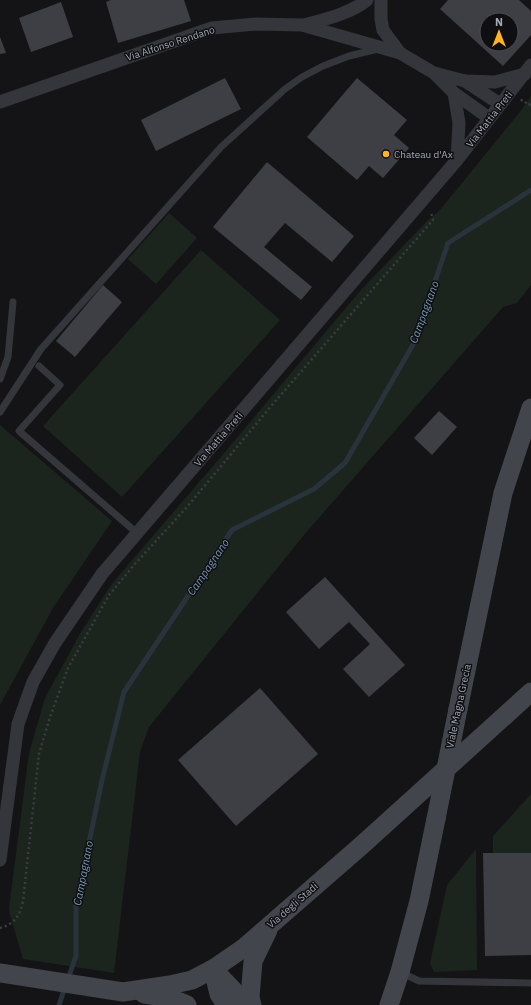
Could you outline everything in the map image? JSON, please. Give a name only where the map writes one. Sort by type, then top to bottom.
[{"type":"street","points":[[302,25],[358,8],[367,0]]},
{"type":"street","points":[[381,0],[381,19],[384,30],[400,52]]},
{"type":"street","name":"Via Alfonso Rendano","points":[[0,102],[212,28],[257,24],[302,25],[400,52],[434,72]]},
{"type":"street","points":[[434,72],[465,81],[495,82],[528,69]]},
{"type":"street","name":"Via Mattia Preti","points":[[0,860],[18,724],[33,682],[55,643],[102,574],[457,160],[528,69]]},
{"type":"street","points":[[434,72],[454,92],[489,118]]},
{"type":"street","points":[[465,81],[500,104]]},
{"type":"street","points":[[454,92],[459,123],[457,160]]},
{"type":"street","name":"Viale Magna Grecia","points":[[389,1005],[400,972],[418,901],[503,493],[531,408]]},
{"type":"street","name":"Via degli Stadi","points":[[0,973],[121,999],[192,980],[213,969],[245,947],[362,845],[531,692]]},
{"type":"street","points":[[252,1005],[250,997],[253,961],[272,923]]},
{"type":"street","points":[[213,969],[219,994],[226,1005]]},
{"type":"street","points":[[213,969],[233,990],[241,1005]]},
{"type":"street","points":[[121,999],[155,995],[187,1005]]},
{"type":"lane","points":[[0,412],[41,349],[221,147],[285,89],[302,77],[323,66],[349,56],[383,47]]},
{"type":"lane","points":[[0,379],[8,357],[13,302]]},
{"type":"lane","points":[[38,366],[60,385],[19,431],[137,533]]},
{"type":"lane","points":[[400,972],[419,980],[531,983]]},
{"type":"path","points":[[517,106],[522,100],[529,106],[531,103]]},
{"type":"path","points":[[0,928],[9,925],[20,913],[23,901],[39,754],[50,717],[68,668],[109,595],[433,220],[430,213],[435,207]]},
{"type":"shaded area","points":[[531,96],[531,285],[517,303],[503,307],[304,535],[149,727],[140,752],[114,973],[23,959],[9,908],[29,753],[45,698],[81,632],[109,588],[120,574],[360,291],[428,220],[440,210],[523,108]]},
{"type":"shaded area","points":[[169,213],[197,238],[156,284],[128,259]]},
{"type":"shaded area","points":[[201,250],[280,320],[122,497],[43,426]]},
{"type":"shaded area","points":[[0,425],[112,521],[53,608],[0,705]]},
{"type":"shaded area","points":[[531,794],[531,853],[493,853],[493,836]]},
{"type":"shaded area","points":[[476,849],[477,970],[434,972],[430,963],[447,885]]},
{"type":"building","points":[[111,0],[184,0],[191,21],[118,43],[106,2]]},
{"type":"building","points":[[448,0],[519,0],[531,11],[531,35],[519,48],[519,12],[479,12],[479,44],[440,9]]},
{"type":"building","points":[[61,2],[73,37],[31,52],[19,18]]},
{"type":"building","points":[[0,37],[6,53],[0,54]]},
{"type":"building","points":[[488,52],[516,52],[503,66]]},
{"type":"building","points":[[225,78],[241,109],[156,151],[141,120]]},
{"type":"building","points":[[357,78],[407,120],[394,135],[409,148],[383,178],[369,166],[357,180],[307,137]]},
{"type":"building","points":[[267,162],[354,236],[332,262],[285,223],[264,247],[312,287],[301,300],[213,227]]},
{"type":"building","points":[[103,285],[122,302],[75,357],[56,341]]},
{"type":"building","points":[[439,411],[457,427],[432,455],[414,438]]},
{"type":"building","points":[[325,577],[405,665],[369,697],[343,669],[370,644],[349,622],[319,649],[286,612]]},
{"type":"building","points":[[260,688],[318,754],[236,826],[178,760]]},
{"type":"building","points":[[483,853],[531,853],[531,955],[485,956]]},
{"type":"waterway","name":"Campagnano","points":[[68,979],[76,956],[76,906],[102,780],[124,692],[232,530],[314,489],[345,463],[414,343],[448,243],[531,190]]},
{"type":"waterway","name":"Campagnano","points":[[59,1005],[65,987]]},
{"type":"place","name":"Chateau d'Ax","points":[[386,154]]}]
